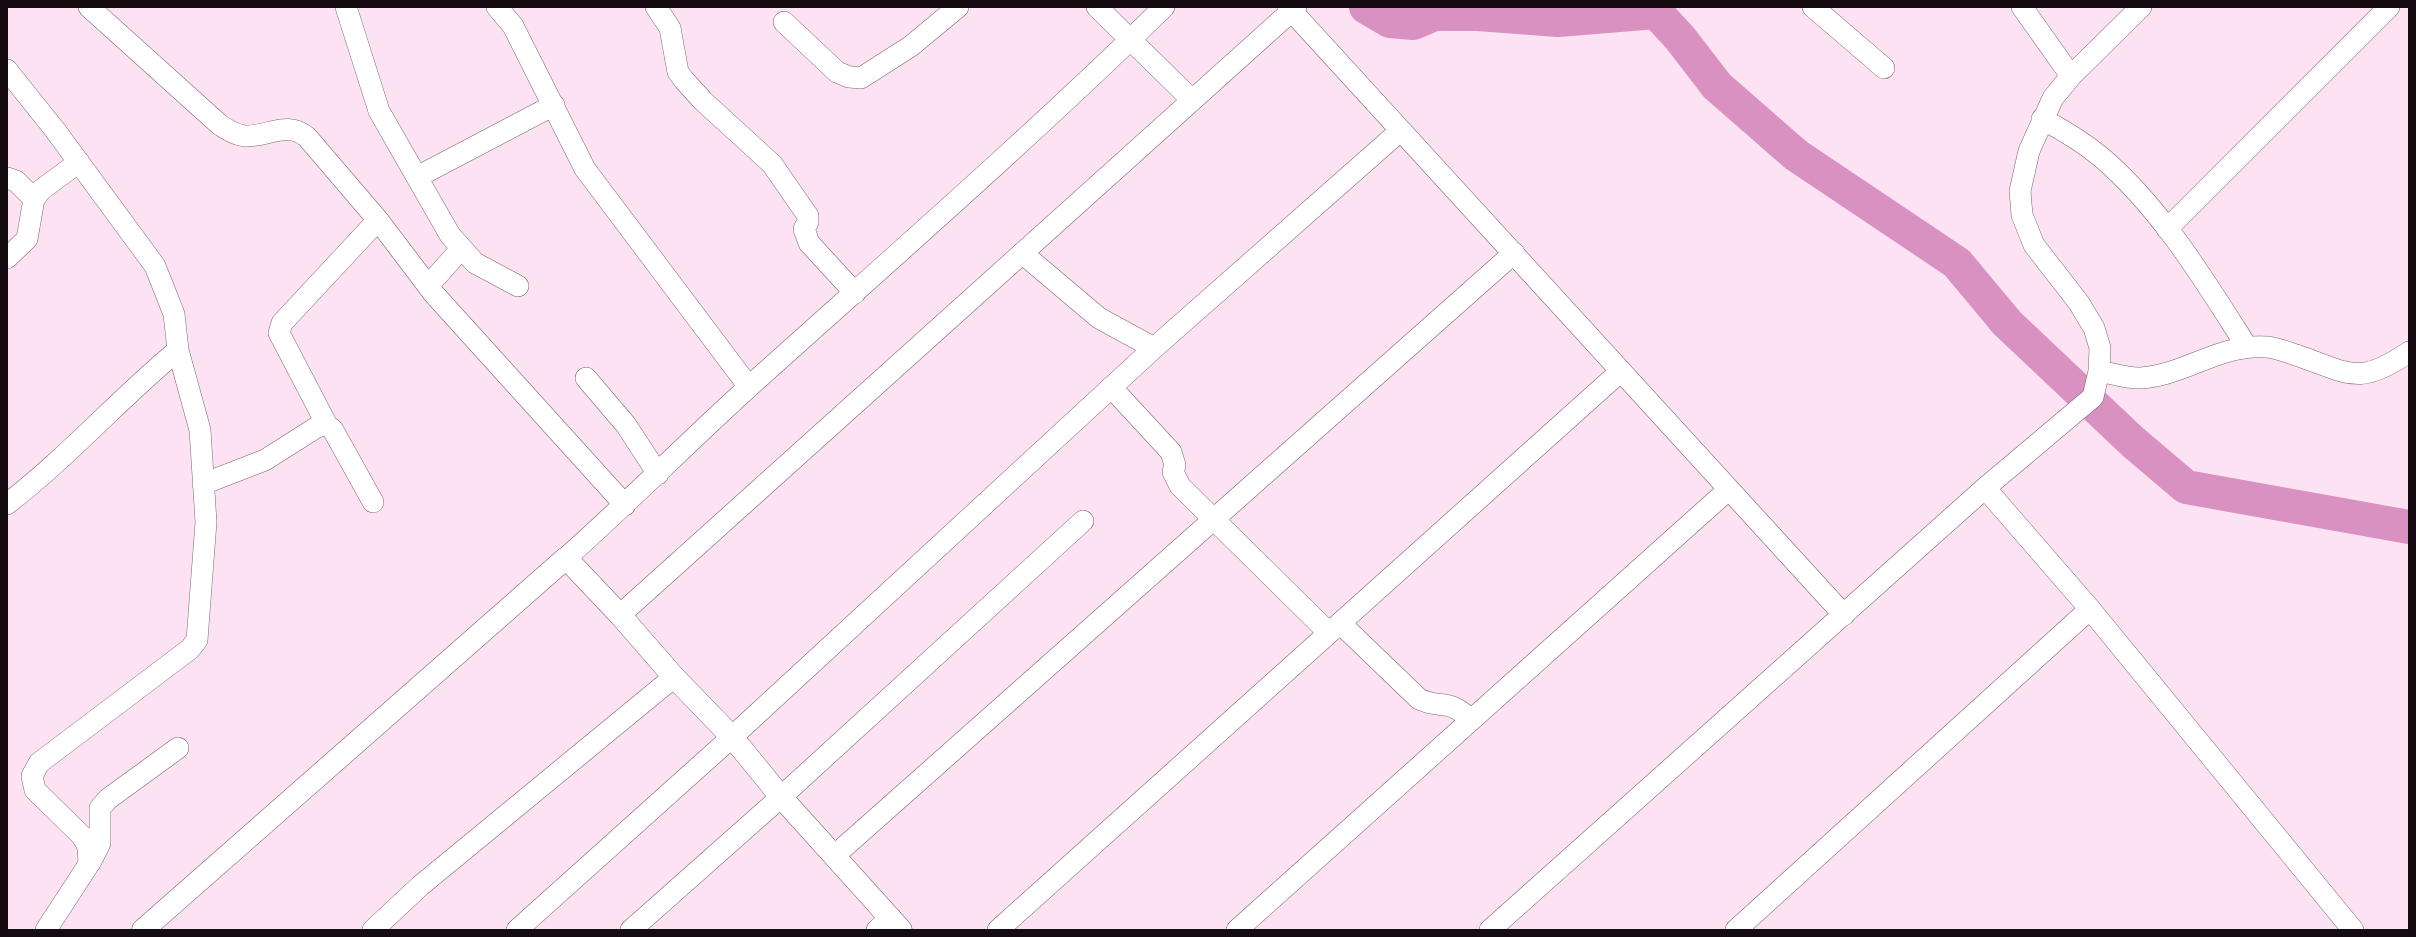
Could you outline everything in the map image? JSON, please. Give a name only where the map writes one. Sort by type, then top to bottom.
[{"type":"street","points":[[346,7],[379,111],[450,235],[475,263],[518,286]]},
{"type":"street","points":[[496,7],[513,26],[585,168],[750,387]]},
{"type":"street","points":[[656,7],[670,28],[678,72],[703,101],[772,164],[808,216],[808,222],[804,229],[809,243],[855,293]]},
{"type":"street","points":[[784,22],[837,72],[849,77],[861,78],[911,46],[958,7]]},
{"type":"street","points":[[1097,7],[1130,41],[1192,100]]},
{"type":"street","points":[[143,930],[625,505],[750,387],[1130,41],[1164,7]]},
{"type":"street","points":[[1813,7],[1884,68]]},
{"type":"street","points":[[1492,929],[1985,488],[2086,404],[2099,371],[2100,348],[2094,328],[2079,303],[2034,245],[2022,215],[2020,191],[2024,168],[2042,119],[2053,98],[2071,76],[2141,7]]},
{"type":"street","points":[[2167,228],[2389,7]]},
{"type":"street","points":[[620,615],[1192,100],[1292,8],[1400,131],[1514,253],[1728,490],[1844,615]]},
{"type":"street","points":[[2026,8],[2071,76]]},
{"type":"street","points":[[95,9],[220,125],[234,134],[246,136],[292,128],[301,131],[378,220],[428,286],[625,505]]},
{"type":"street","points":[[7,70],[79,162],[155,266],[174,314],[178,350],[200,430],[206,522],[197,640],[190,650],[38,764],[32,776],[35,790],[85,841],[88,846],[90,864]]},
{"type":"street","points":[[417,176],[554,105]]},
{"type":"street","points":[[2042,119],[2067,133],[2101,157],[2167,228],[2196,266],[2247,347]]},
{"type":"street","points":[[517,930],[732,737],[1154,348],[1400,131]]},
{"type":"street","points":[[7,258],[27,239],[34,199],[41,190],[79,162]]},
{"type":"street","points":[[7,178],[16,181],[34,199]]},
{"type":"street","points":[[373,502],[333,430],[327,425],[279,334],[282,323],[378,220]]},
{"type":"street","points":[[428,286],[461,249]]},
{"type":"street","points":[[1022,252],[1100,318],[1154,348]]},
{"type":"street","points":[[834,856],[1514,253]]},
{"type":"street","points":[[2099,371],[2140,378],[2213,355],[2247,347],[2268,347],[2289,352],[2352,375],[2378,371],[2409,352]]},
{"type":"street","points":[[7,504],[37,481],[138,383],[178,350]]},
{"type":"street","points":[[998,930],[1621,371]]},
{"type":"street","points":[[586,378],[626,425],[658,474]]},
{"type":"street","points":[[1111,387],[1171,452],[1174,459],[1173,472],[1176,480],[1214,519],[1335,628],[1419,699],[1426,702],[1451,705],[1471,720]]},
{"type":"street","points":[[204,484],[265,460],[317,427],[327,425]]},
{"type":"street","points":[[1985,488],[2090,609],[2353,930]]},
{"type":"street","points":[[1237,930],[1728,490]]},
{"type":"street","points":[[631,930],[781,797],[1083,521]]},
{"type":"street","points":[[566,558],[620,615],[674,677],[732,737],[781,797],[834,856],[890,926]]},
{"type":"street","points":[[1736,930],[2090,609]]},
{"type":"street","points":[[373,930],[420,886],[674,677]]},
{"type":"street","points":[[46,930],[90,864],[100,843],[100,808],[108,799],[178,748]]},
{"type":"waterway","points":[[1366,7],[1390,21],[1413,23],[1434,14],[1478,14],[1558,20],[1656,12],[1680,38],[1717,86],[1796,155],[1957,263],[2007,323],[2133,442],[2186,487],[2409,527]]}]
